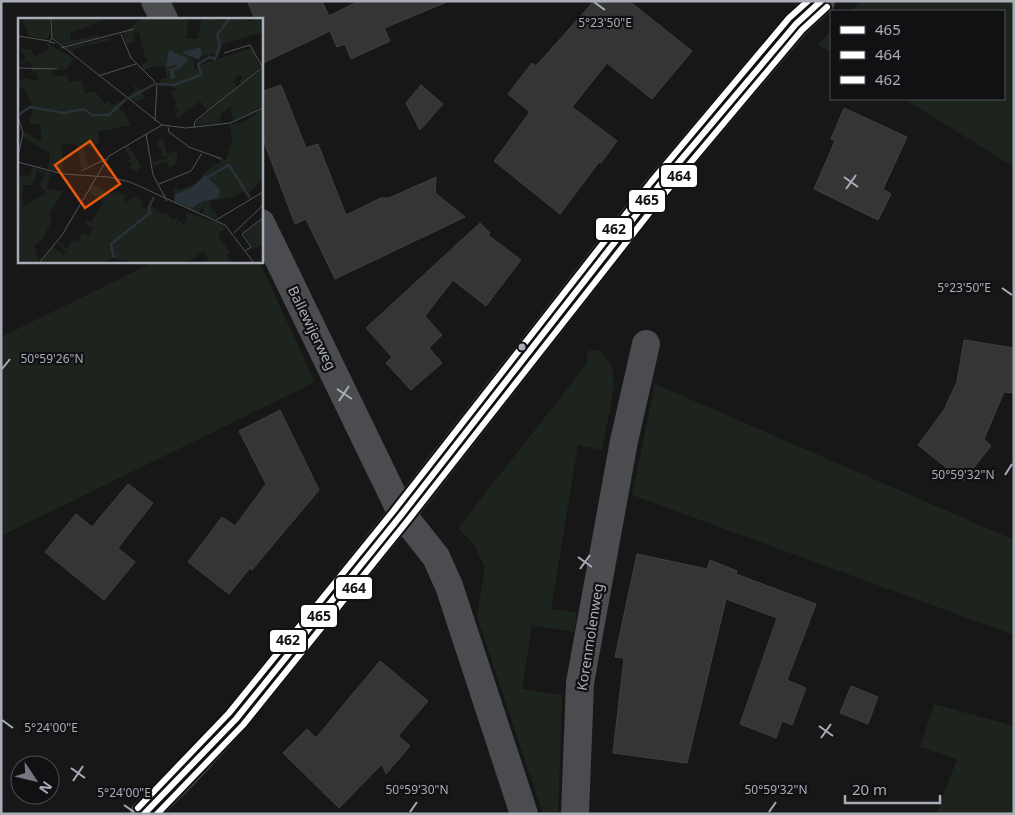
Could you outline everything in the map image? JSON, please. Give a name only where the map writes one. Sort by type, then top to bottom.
[{"type":"street","points":[[155,1],[164,18]]},
{"type":"street","points":[[144,814],[183,776],[236,719],[402,514],[658,188],[796,24],[821,1]]},
{"type":"street","name":"Ballewijerweg","points":[[262,225],[402,514]]},
{"type":"street","name":"Korenmolenweg","points":[[575,814],[580,683],[624,441],[646,344]]},
{"type":"street","points":[[402,514],[436,557],[449,586],[524,814]]},
{"type":"shaded area","points":[[860,1],[1014,1],[1014,167],[906,100],[1005,100],[1005,10],[852,10]]},
{"type":"shaded area","points":[[830,32],[830,52],[818,45]]},
{"type":"shaded area","points":[[154,262],[259,262],[315,382],[1,536],[1,337]]},
{"type":"shaded area","points":[[600,350],[612,365],[614,387],[602,450],[578,445],[551,609],[577,612],[574,632],[532,625],[522,689],[562,695],[558,814],[543,814],[477,616],[485,568],[474,544],[458,528],[586,365],[588,351]]},
{"type":"shaded area","points":[[655,384],[1014,540],[1014,635],[632,495]]},
{"type":"shaded area","points":[[934,704],[1014,726],[1014,814],[936,814],[957,759],[920,747]]},
{"type":"building","points":[[247,1],[322,1],[329,16],[359,1],[447,2],[384,28],[390,41],[351,59],[345,44],[337,47],[330,31],[262,64],[262,18],[255,18]]},
{"type":"building","points":[[594,1],[629,1],[692,51],[652,99],[607,63],[572,107],[617,141],[560,214],[494,161],[530,112],[508,94],[532,63],[536,66]]},
{"type":"building","points":[[281,85],[306,148],[318,144],[346,215],[381,198],[389,198],[436,177],[435,193],[465,217],[335,279],[306,219],[295,224],[262,137],[262,92]]},
{"type":"building","points":[[421,85],[443,104],[420,130],[406,103]]},
{"type":"building","points":[[844,108],[907,137],[883,189],[891,194],[878,220],[814,189],[835,141],[831,139]]},
{"type":"building","points":[[480,223],[490,233],[488,235],[521,260],[486,306],[453,280],[425,316],[442,335],[429,348],[442,363],[411,390],[386,363],[392,357],[366,328]]},
{"type":"building","points":[[964,340],[1014,348],[1014,393],[1004,392],[984,439],[991,446],[963,481],[918,445],[944,410],[957,382]]},
{"type":"building","points":[[280,410],[319,490],[252,570],[250,568],[229,594],[188,562],[222,517],[235,526],[266,484],[239,431]]},
{"type":"building","points":[[128,484],[153,503],[118,548],[135,562],[104,600],[45,552],[76,514],[92,527]]},
{"type":"building","points":[[637,554],[707,569],[710,560],[737,571],[736,574],[816,604],[787,680],[806,688],[792,725],[782,721],[776,738],[740,724],[777,618],[726,599],[687,763],[613,753],[624,658],[615,657]]},
{"type":"building","points":[[380,661],[428,701],[398,736],[410,746],[386,774],[382,764],[339,808],[283,753],[307,729],[316,738]]},
{"type":"building","points":[[851,686],[878,697],[868,724],[840,713]]},
{"type":"transit line","name":"462","points":[[138,808],[229,713],[395,509],[651,182],[789,18],[808,1]]},
{"type":"transit line","name":"465","points":[[144,814],[236,719],[402,514],[658,187],[796,24],[821,1]]},
{"type":"transit line","name":"464","points":[[157,814],[243,725],[409,519],[665,193],[802,30],[827,7]]}]
